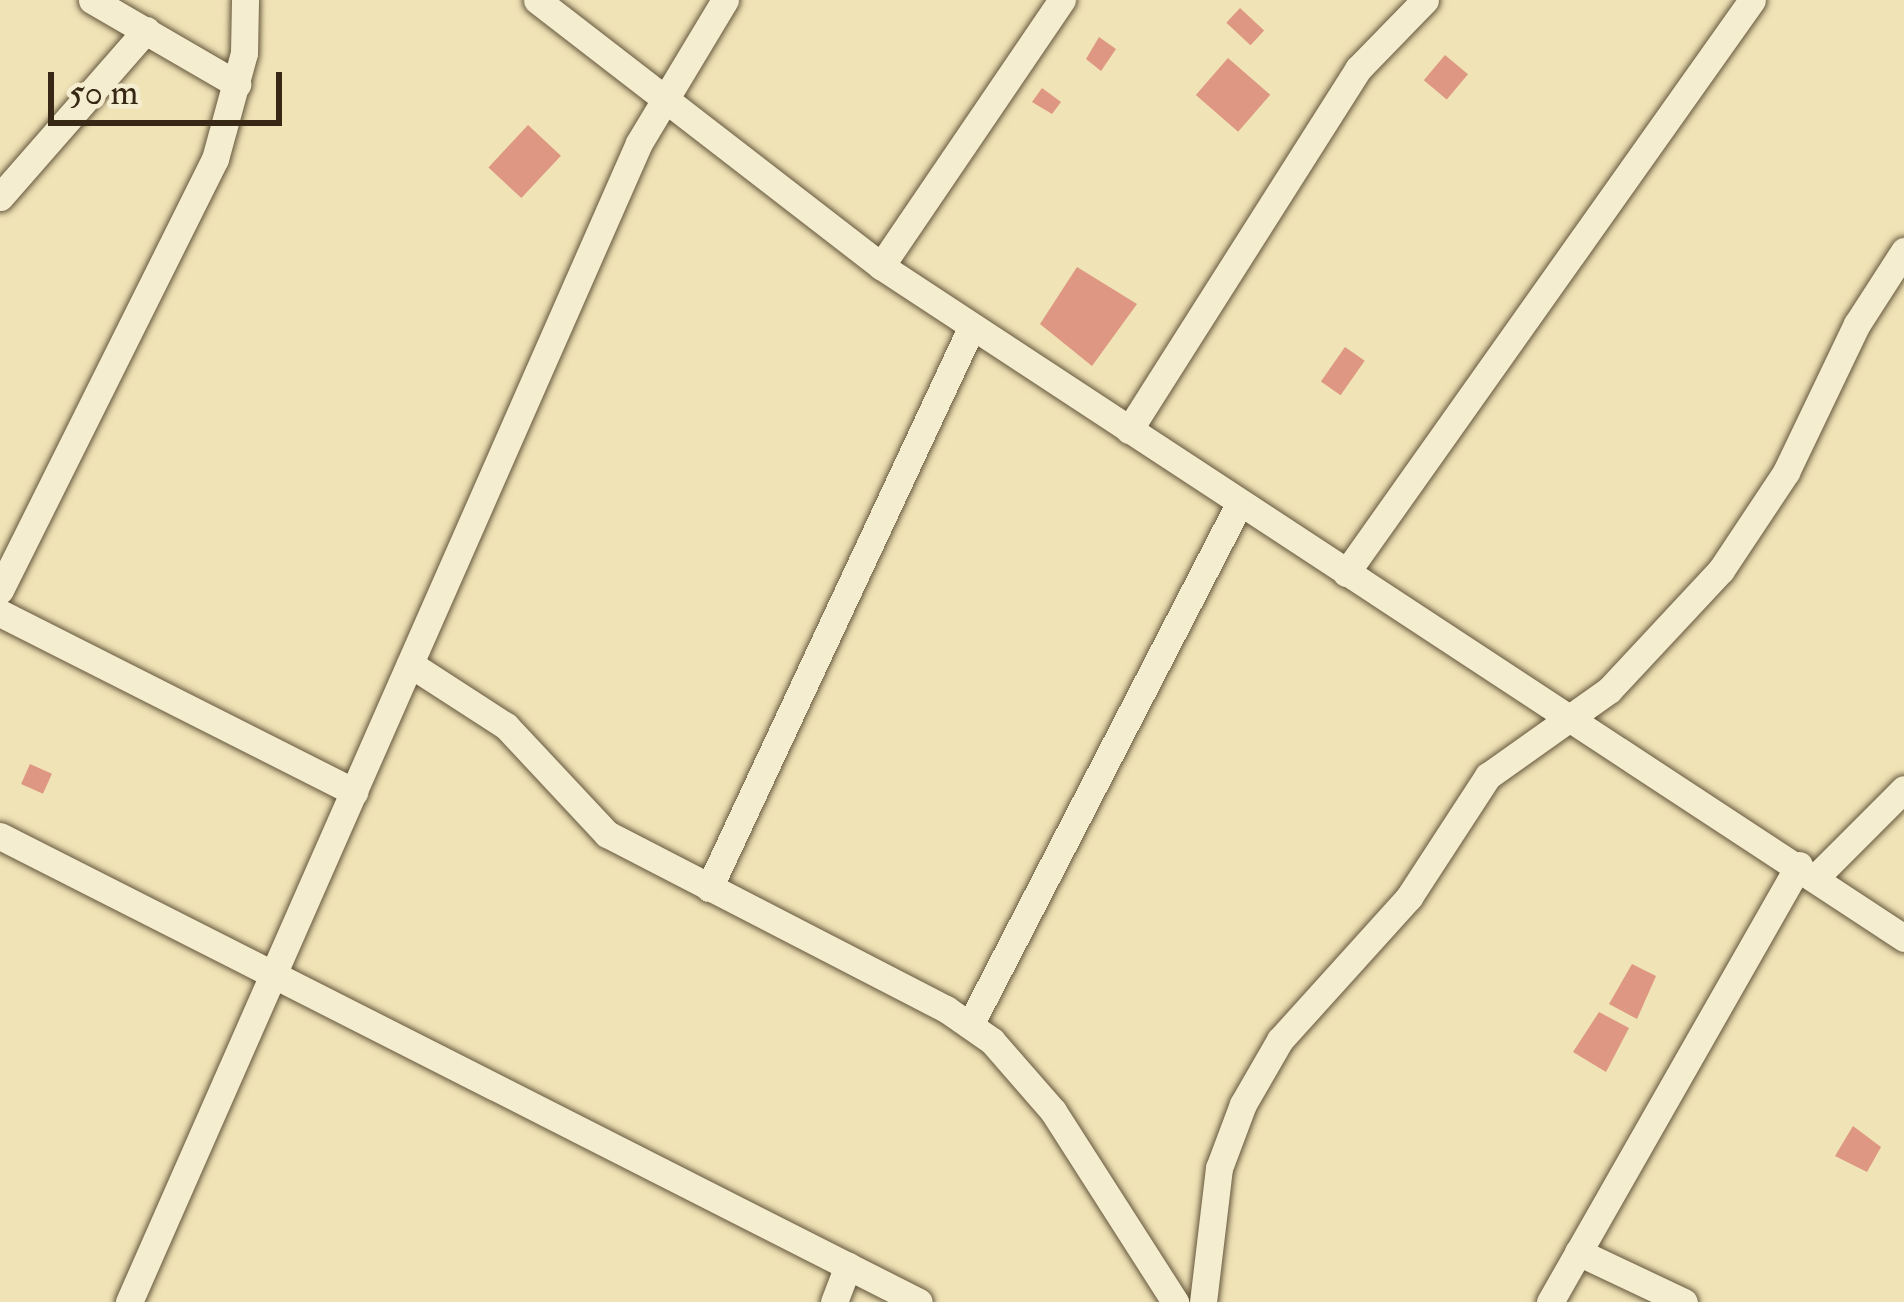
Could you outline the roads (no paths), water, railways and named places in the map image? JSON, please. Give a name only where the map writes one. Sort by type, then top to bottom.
[{"type":"street","points":[[92,0],[237,84]]},
{"type":"street","points":[[0,590],[196,202],[237,84],[245,0]]},
{"type":"street","points":[[537,0],[662,104],[881,266],[1904,938]]},
{"type":"street","points":[[129,1302],[662,104],[725,0]]},
{"type":"street","points":[[881,266],[1062,0]]},
{"type":"street","points":[[1129,430],[1358,69],[1425,0]]},
{"type":"street","points":[[1346,573],[1752,0]]},
{"type":"street","points":[[0,197],[146,30]]},
{"type":"street","points":[[1203,1302],[1220,1168],[1260,1071],[1409,897],[1476,788],[1573,719],[1684,615],[1744,538],[1904,251]]},
{"type":"street","points":[[709,888],[972,326]]},
{"type":"street","points":[[970,1024],[1239,504]]},
{"type":"street","points":[[0,613],[354,793]]},
{"type":"street","points":[[410,664],[506,726],[607,834],[970,1024],[1053,1111],[1175,1302]]},
{"type":"street","points":[[1550,1302],[1808,871],[1904,789]]},
{"type":"street","points":[[0,836],[919,1302]]},
{"type":"street","points":[[1578,1252],[1684,1302]]},
{"type":"street","points":[[834,1302],[848,1266]]}]
